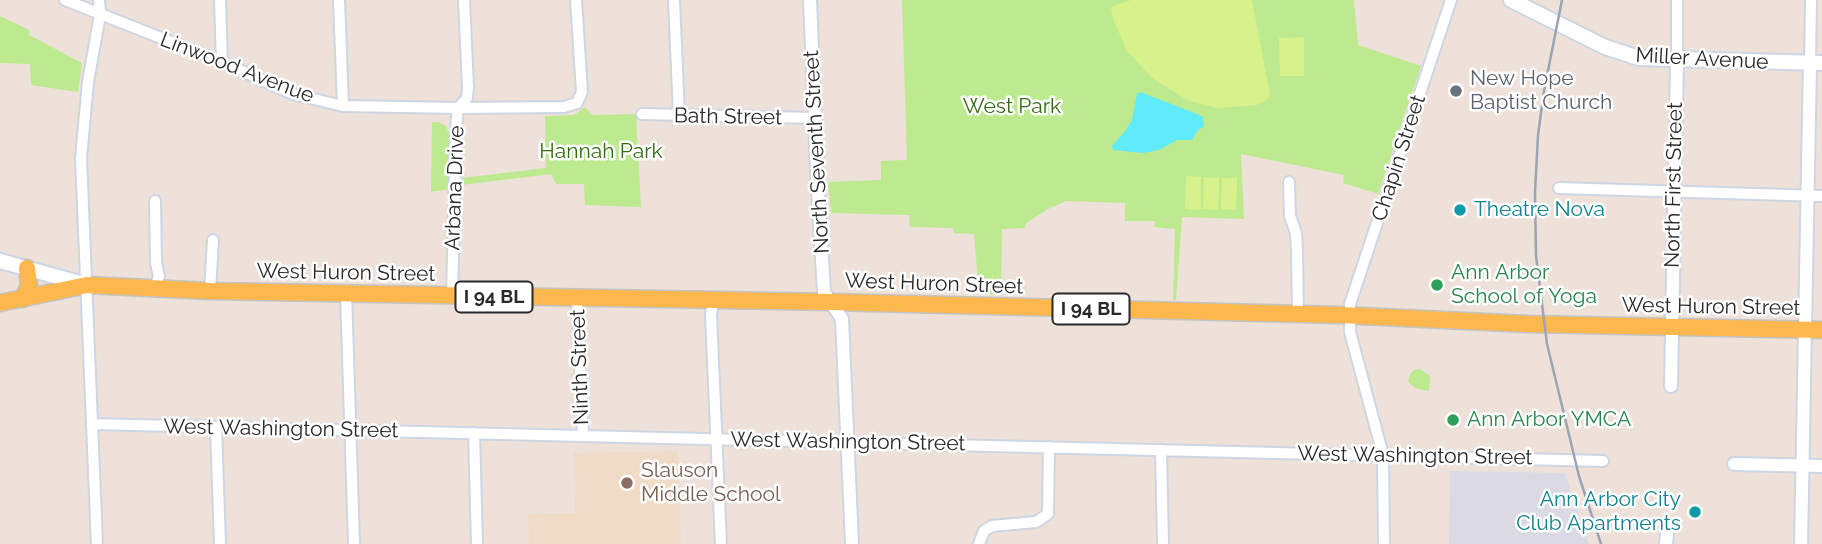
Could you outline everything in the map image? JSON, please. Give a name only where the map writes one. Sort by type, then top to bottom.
[{"type":"main road","name":"Miller Avenue","points":[[1513,1],[1619,54],[1676,60],[1816,63]]},
{"type":"main road","points":[[0,261],[87,285]]},
{"type":"main road","points":[[23,299],[29,285],[27,268]]},
{"type":"main road","name":"West Huron Street","points":[[87,285],[211,291],[832,302],[1298,314],[1672,328],[1822,330]]},
{"type":"main road","name":"I 94 BL","points":[[0,303],[87,285]]},
{"type":"street","name":"Linwood Avenue","points":[[65,0],[222,62],[293,94],[343,107],[458,108],[564,107],[576,103],[582,92],[576,0]]},
{"type":"street","points":[[97,544],[81,158],[94,43],[100,15],[99,0]]},
{"type":"street","points":[[220,0],[222,62]]},
{"type":"street","points":[[339,0],[343,107]]},
{"type":"street","name":"Arbana Drive","points":[[452,296],[458,108],[467,98],[468,87],[464,0]]},
{"type":"street","points":[[674,0],[678,116]]},
{"type":"street","name":"North Seventh Street","points":[[810,0],[824,292],[842,319],[852,544]]},
{"type":"street","name":"Chapin Street","points":[[1384,544],[1382,456],[1350,332],[1350,304],[1451,0]]},
{"type":"street","name":"North First Street","points":[[1671,386],[1678,0]]},
{"type":"street","points":[[1801,544],[1806,195],[1816,63],[1811,0]]},
{"type":"street","name":"Bath Street","points":[[642,114],[815,118]]},
{"type":"street","points":[[1289,182],[1290,216],[1296,242],[1298,314]]},
{"type":"street","points":[[1559,188],[1821,196]]},
{"type":"street","points":[[155,201],[156,263],[159,276],[155,288]]},
{"type":"street","points":[[211,291],[213,240]]},
{"type":"street","points":[[346,293],[354,544]]},
{"type":"street","name":"Ninth Street","points":[[578,298],[583,436]]},
{"type":"street","points":[[713,301],[711,314],[721,544]]},
{"type":"street","name":"West Washington Street","points":[[93,424],[1603,461]]},
{"type":"street","points":[[216,427],[220,544]]},
{"type":"street","points":[[474,433],[477,544]]},
{"type":"street","points":[[979,544],[984,531],[992,526],[1036,522],[1048,514],[1049,447]]},
{"type":"street","points":[[1161,450],[1163,544]]},
{"type":"street","points":[[1734,464],[1822,466]]},
{"type":"shaded area","name":"Slauson Middle School","points":[[678,451],[681,544],[529,544],[528,514],[575,513],[574,453]]},
{"type":"shaded area","points":[[1450,471],[1565,473],[1589,544],[1449,544]]},
{"type":"green space","name":"West Park","points":[[902,0],[1354,0],[1358,45],[1421,66],[1378,194],[1343,183],[1344,175],[1241,154],[1244,219],[1182,217],[1176,300],[1173,300],[1175,229],[1154,227],[1155,221],[1125,221],[1125,203],[1066,201],[1026,223],[1025,228],[1002,229],[1001,295],[979,294],[974,234],[954,233],[953,228],[910,227],[909,215],[831,213],[828,182],[881,180],[881,161],[907,160]]},
{"type":"green space","points":[[1131,0],[1252,0],[1270,94],[1268,99],[1257,105],[1217,108],[1189,101],[1152,78],[1127,51],[1113,19],[1111,7]]},
{"type":"green space","points":[[0,16],[29,30],[29,35],[82,63],[78,92],[31,85],[30,64],[0,63]]},
{"type":"green space","points":[[1304,37],[1304,76],[1280,76],[1279,38]]},
{"type":"green space","name":"Hannah Park","points":[[585,107],[592,115],[636,114],[641,207],[585,205],[584,184],[556,184],[551,174],[461,185],[462,178],[546,168],[545,116],[574,115]]},
{"type":"green space","points":[[432,122],[446,126],[450,135],[449,189],[431,192]]},
{"type":"green space","points":[[1186,176],[1201,177],[1201,210],[1185,209]]},
{"type":"green space","points":[[1204,177],[1219,178],[1218,210],[1203,209]]},
{"type":"green space","points":[[1222,178],[1237,178],[1236,210],[1221,209]]},
{"type":"green space","points":[[1420,369],[1430,376],[1429,391],[1417,389],[1408,382],[1410,374]]},
{"type":"water","points":[[1140,92],[1203,117],[1204,126],[1192,140],[1177,140],[1159,150],[1143,153],[1113,150],[1112,146],[1132,120],[1137,94]]},
{"type":"railway","points":[[1562,0],[1538,135],[1536,256],[1547,344],[1579,476],[1601,544]]},
{"type":"place","name":"New Hope Baptist Church","points":[[1456,91]]},
{"type":"place","name":"Theatre Nova","points":[[1460,210]]},
{"type":"place","name":"Ann Arbor School of Yoga","points":[[1437,285]]},
{"type":"place","name":"Ann Arbor YMCA","points":[[1453,420]]},
{"type":"place","name":"Slauson Middle School","points":[[627,483]]},
{"type":"place","name":"Ann Arbor City Club Apartments","points":[[1695,512]]}]
